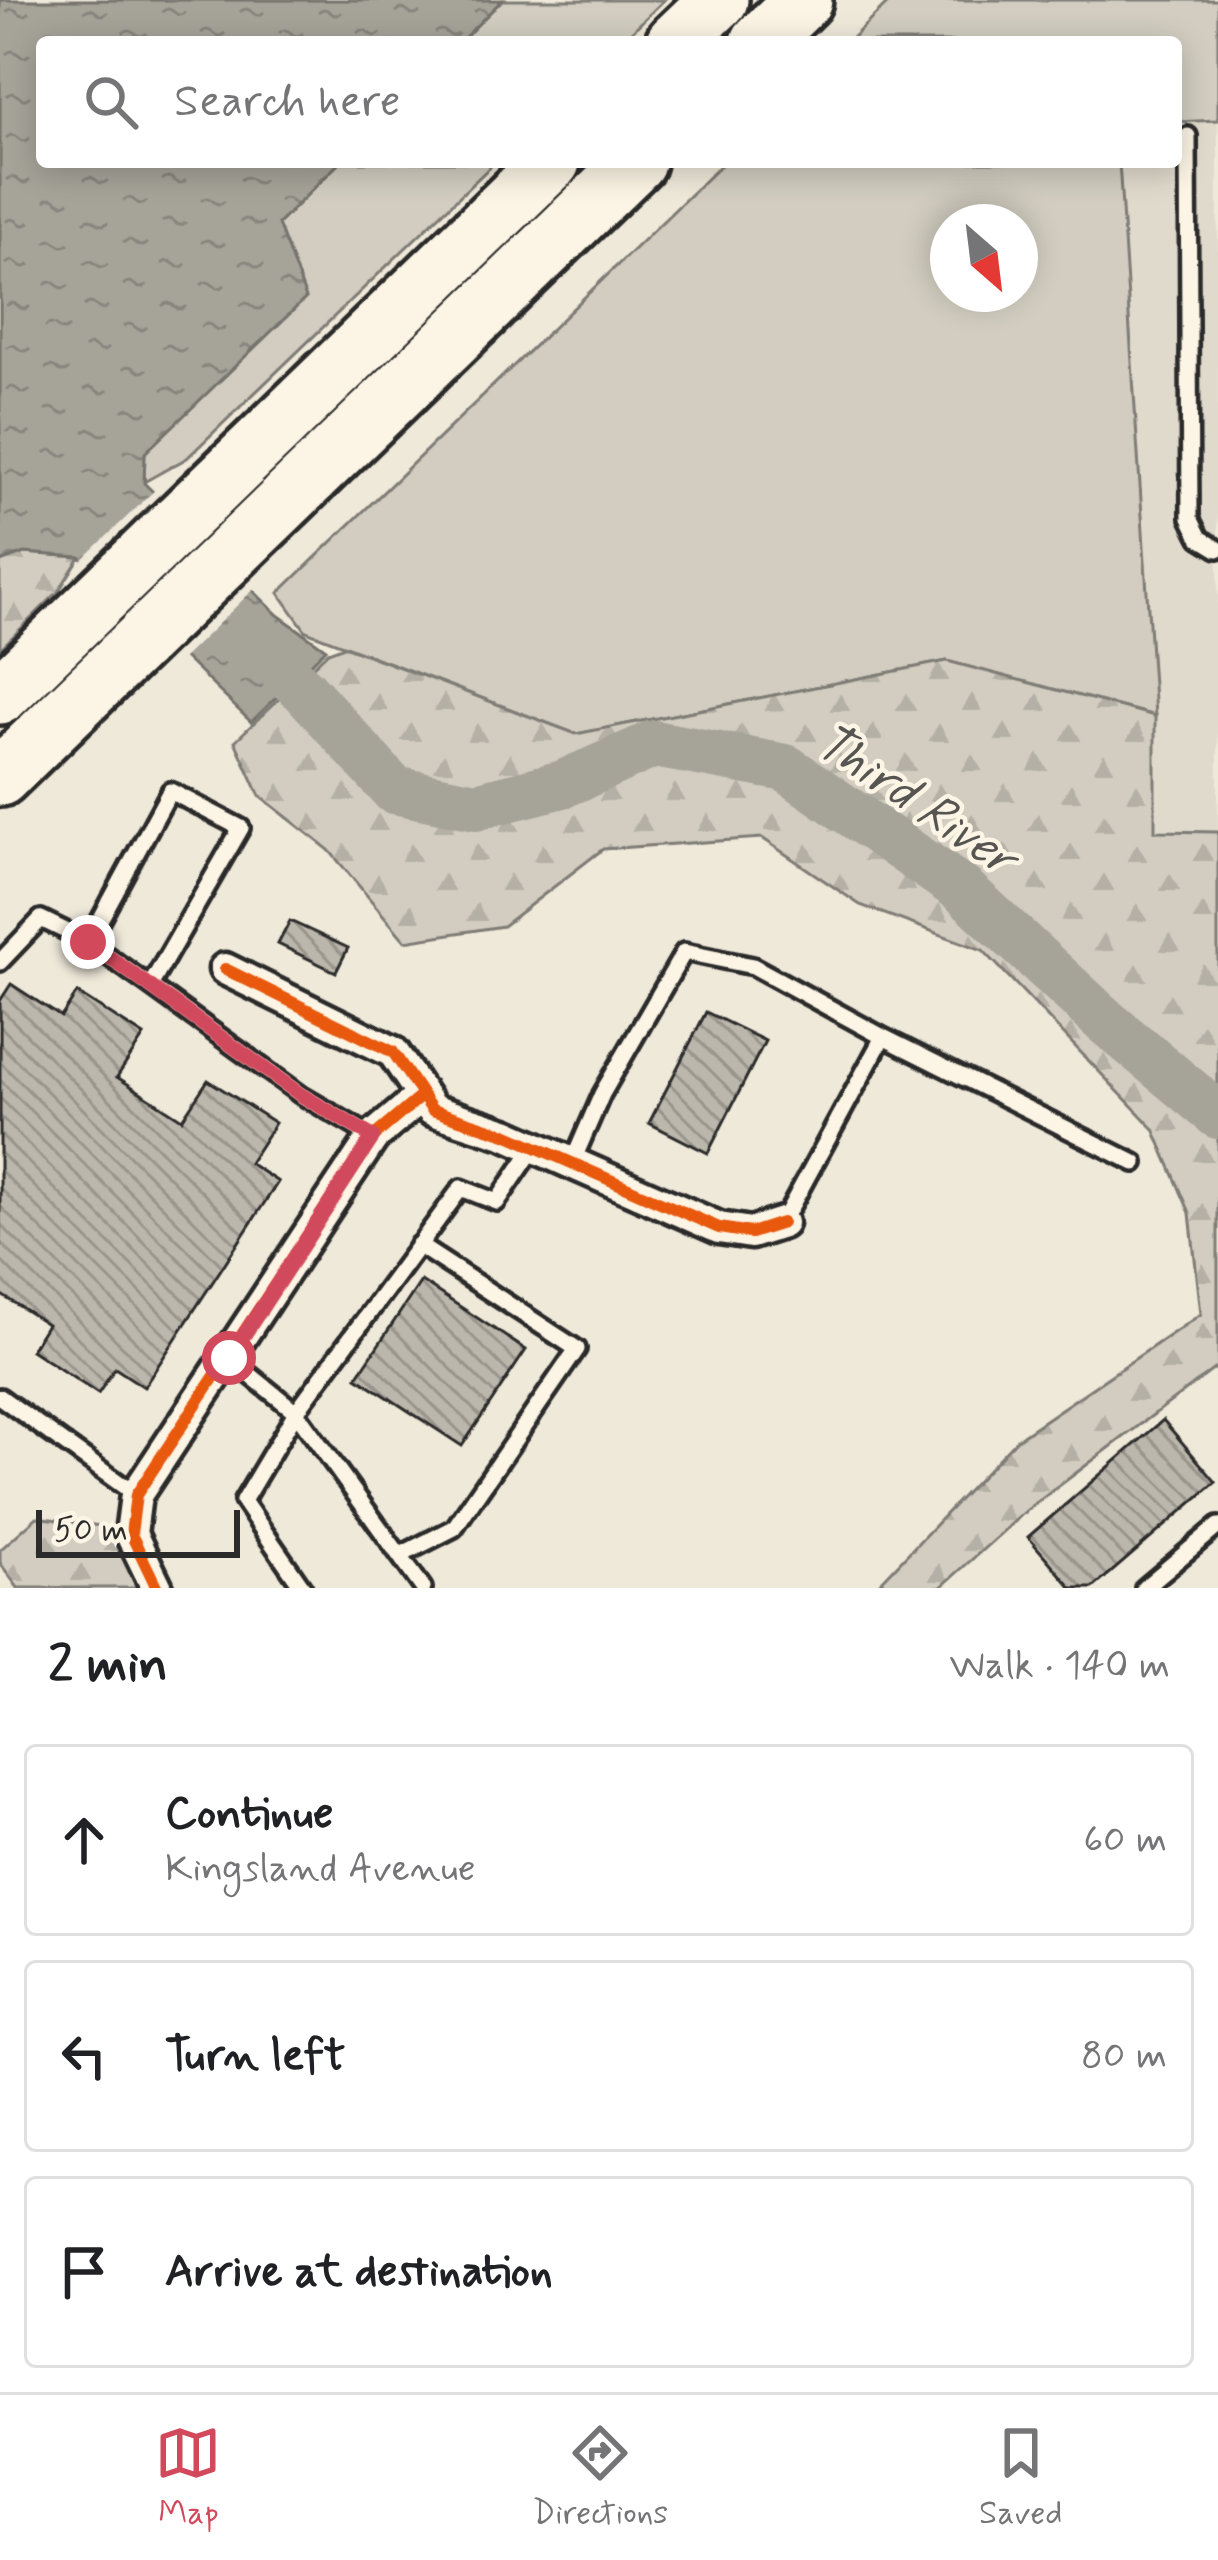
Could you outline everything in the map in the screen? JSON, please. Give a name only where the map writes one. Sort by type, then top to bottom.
[{"type":"highway","points":[[681,36],[719,0]]},
{"type":"highway","points":[[766,36],[803,0]]},
{"type":"highway","points":[[0,695],[545,168]]},
{"type":"highway","points":[[0,777],[629,168]]},
{"type":"highway","points":[[0,809],[131,650]]},
{"type":"street","points":[[225,969],[393,1052],[406,1067],[419,1098],[442,1115],[535,1146],[719,1228],[751,1233],[782,1223]]},
{"type":"street","points":[[157,1588],[131,1534],[136,1495],[373,1137],[419,1098]]},
{"type":"lane","points":[[1188,136],[1190,518],[1209,549],[1218,549]]},
{"type":"lane","points":[[88,942],[170,791],[241,828],[150,986]]},
{"type":"lane","points":[[0,962],[40,919],[88,942],[301,1095],[373,1137]]},
{"type":"lane","points":[[572,1162],[602,1094],[684,952],[753,966],[883,1037],[1136,1163]]},
{"type":"lane","points":[[782,1223],[883,1037]]},
{"type":"lane","points":[[303,1588],[243,1501],[296,1412],[461,1188],[497,1202],[535,1146]]},
{"type":"lane","points":[[401,1555],[454,1528],[577,1348],[418,1245]]},
{"type":"lane","points":[[229,1358],[296,1412],[423,1588]]},
{"type":"lane","points":[[0,1397],[136,1495]]},
{"type":"lane","points":[[1144,1588],[1218,1526]]},
{"type":"shaded area","points":[[1218,120],[1218,832],[1155,831],[1155,715],[1119,168],[1182,168],[1182,122]]},
{"type":"green space","points":[[502,0],[664,0],[627,36],[466,36]]},
{"type":"green space","points":[[891,0],[1218,0],[1218,120],[1182,122],[1182,36],[854,36]]},
{"type":"green space","points":[[334,168],[489,168],[187,458],[144,482],[145,452],[204,394],[278,224]]},
{"type":"green space","points":[[718,168],[1119,168],[1155,716],[947,661],[576,734],[306,631],[279,593]]},
{"type":"green space","points":[[24,553],[80,557],[58,592],[0,649],[0,562]]},
{"type":"green space","points":[[344,646],[576,734],[947,661],[1155,716],[1155,831],[1218,832],[1218,1366],[1027,1510],[940,1588],[875,1588],[1017,1439],[1201,1314],[1190,1213],[1154,1129],[983,950],[860,905],[762,838],[603,849],[503,926],[405,941],[329,850],[260,796],[235,741],[328,652]]},
{"type":"green space","points":[[37,1517],[114,1528],[148,1588],[18,1588],[0,1563],[0,1550]]},
{"type":"water","points":[[0,0],[502,0],[466,36],[36,36],[36,168],[334,168],[278,224],[306,298],[145,453],[144,483],[278,615],[326,649],[251,722],[80,557],[24,553],[0,562]]},
{"type":"pier","points":[[158,487],[257,586],[180,661],[78,564]]},
{"type":"building","points":[[290,921],[348,948],[336,972],[278,944]]},
{"type":"building","points":[[11,984],[61,1017],[77,993],[144,1036],[117,1077],[182,1119],[208,1080],[275,1123],[249,1163],[278,1182],[144,1387],[115,1368],[98,1394],[31,1350],[47,1324],[0,1294],[0,1001]]},
{"type":"building","points":[[706,1012],[765,1041],[708,1153],[649,1123]]},
{"type":"building","points":[[421,1281],[526,1350],[462,1446],[357,1377]]},
{"type":"building","points":[[1163,1420],[1216,1482],[1093,1588],[1072,1588],[1028,1537]]},
{"type":"waterway","name":"Third River","points":[[248,639],[305,691],[394,790],[476,806],[563,784],[654,744],[786,768],[963,890],[1106,1022],[1218,1115]]},
{"type":"cycle path","points":[[225,969],[393,1052],[432,1110],[506,1134],[719,1228],[751,1233],[782,1223]]},
{"type":"cycle path","points":[[157,1588],[131,1534],[136,1495],[373,1137],[419,1098]]},
{"type":"route","points":[[88,942],[301,1095],[373,1137],[229,1358]]}]
